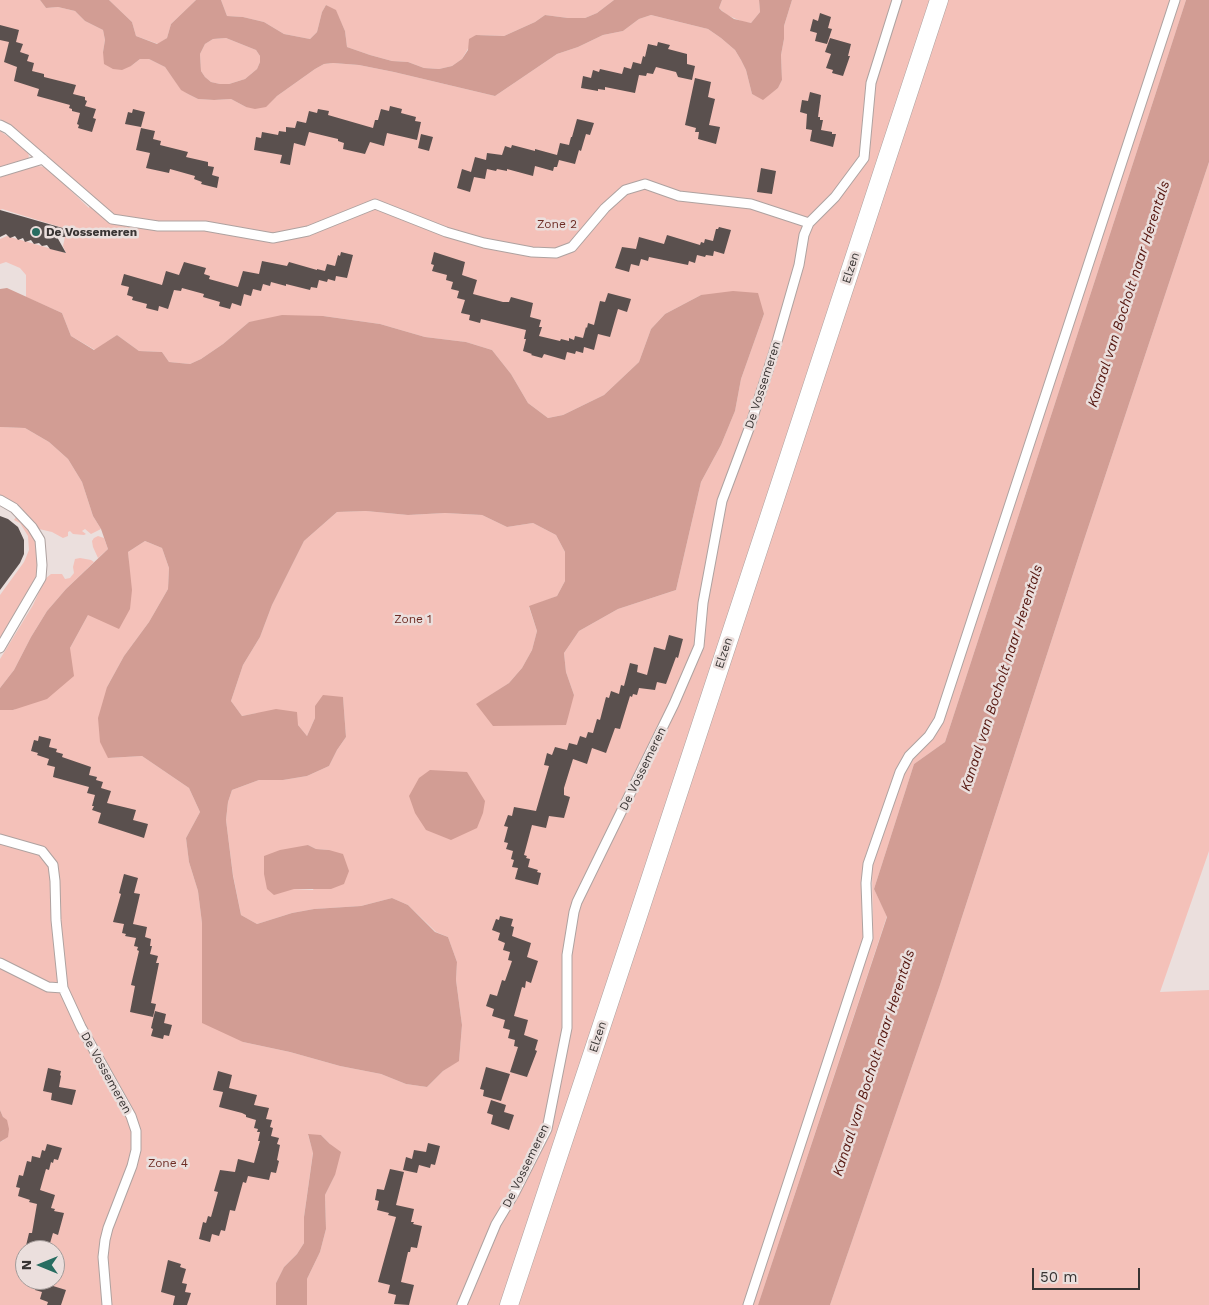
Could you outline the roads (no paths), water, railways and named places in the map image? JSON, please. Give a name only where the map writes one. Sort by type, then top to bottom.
[{"type":"street","name":"Elzen","points":[[509,1305],[638,919],[939,0]]},
{"type":"lane","points":[[0,125],[8,129],[112,219],[158,226],[205,226],[273,238],[308,231],[374,204],[446,232],[484,243],[532,252],[556,253],[572,247],[605,208],[625,190],[645,184],[679,196],[751,204],[808,223],[835,197],[864,158],[871,83],[896,0]]},
{"type":"lane","points":[[748,1305],[868,938],[866,884],[868,864],[900,772],[909,756],[929,736],[939,720],[1175,0]]},
{"type":"lane","points":[[0,172],[43,159]]},
{"type":"lane","name":"De Vossemeren","points":[[462,1305],[496,1224],[514,1194],[547,1129],[567,1028],[567,955],[574,912],[577,902],[674,704],[699,646],[703,603],[722,501],[750,426],[774,352],[799,266],[808,223]]},
{"type":"lane","points":[[0,500],[14,508],[32,527],[40,540],[42,565],[40,578],[0,648]]},
{"type":"lane","name":"De Vossemeren","points":[[0,840],[42,851],[53,865],[63,988],[81,1027],[131,1116],[136,1132],[136,1150],[132,1166],[105,1240],[103,1257],[107,1305]]},
{"type":"lane","points":[[0,964],[48,987],[63,988]]},
{"type":"water","points":[[40,0],[109,0],[132,22],[136,36],[157,44],[167,38],[171,24],[196,0],[221,0],[227,16],[243,17],[264,22],[284,34],[310,39],[317,32],[322,12],[326,5],[336,10],[345,31],[347,47],[392,61],[408,62],[424,68],[439,69],[452,66],[462,59],[468,50],[469,39],[476,35],[504,36],[535,22],[545,15],[585,18],[597,13],[614,0],[722,0],[719,8],[722,11],[734,19],[751,23],[760,12],[759,0],[792,0],[784,26],[781,55],[782,80],[778,88],[763,100],[752,94],[746,70],[741,60],[735,50],[721,38],[708,29],[651,15],[639,19],[623,31],[603,35],[578,47],[557,54],[495,96],[394,72],[359,65],[333,63],[324,64],[315,69],[277,96],[266,107],[255,109],[246,107],[231,99],[198,99],[181,90],[165,67],[149,59],[140,59],[122,70],[113,69],[104,64],[105,40],[103,30],[85,21],[75,11],[58,7],[46,8]],"holes":[[[226,38],[256,50],[260,56],[260,62],[257,69],[245,79],[229,84],[220,84],[211,82],[201,71],[200,54],[205,44],[213,39]]]},
{"type":"water","name":"Kanaal van Bocholt naar Herentals","points":[[1186,0],[1209,0],[1209,162],[940,985],[830,1305],[758,1305],[887,917],[874,889],[914,764],[945,742]]},
{"type":"water","points":[[7,288],[62,313],[71,336],[94,350],[117,335],[139,351],[162,352],[169,362],[190,364],[223,344],[249,322],[282,315],[323,316],[380,324],[425,337],[466,342],[492,350],[511,374],[528,403],[548,418],[563,415],[604,395],[639,362],[651,329],[665,314],[701,295],[733,291],[758,293],[764,314],[741,379],[735,411],[721,445],[701,482],[676,590],[618,609],[579,631],[564,653],[566,672],[574,695],[566,725],[493,726],[476,704],[509,683],[522,668],[532,650],[537,631],[529,606],[557,596],[565,581],[565,552],[556,535],[533,523],[507,527],[482,515],[445,513],[408,515],[366,511],[337,512],[304,541],[272,605],[260,637],[243,665],[231,701],[242,716],[276,709],[297,712],[298,725],[307,736],[315,718],[315,706],[323,695],[343,697],[346,737],[329,766],[307,776],[283,780],[259,780],[232,790],[228,802],[226,820],[233,876],[241,915],[257,924],[292,913],[314,909],[361,906],[392,898],[408,905],[435,932],[448,937],[457,962],[456,980],[462,1025],[459,1061],[443,1071],[427,1087],[406,1084],[381,1074],[243,1042],[202,1023],[202,923],[198,891],[189,862],[186,838],[200,812],[189,788],[142,756],[108,758],[100,742],[98,718],[107,687],[124,656],[149,622],[168,589],[169,568],[162,548],[145,541],[128,552],[132,590],[130,609],[119,629],[88,615],[70,648],[74,676],[47,699],[13,710],[0,710],[0,688],[14,670],[47,611],[66,589],[108,549],[101,529],[93,516],[82,482],[68,459],[49,442],[25,428],[0,427],[0,289]]},
{"type":"water","points":[[430,770],[467,772],[485,801],[477,828],[451,840],[426,830],[415,813],[409,796],[419,778]]},
{"type":"water","points":[[308,845],[316,849],[343,854],[349,871],[344,884],[331,889],[294,889],[274,895],[267,889],[264,874],[264,856],[280,850]]},
{"type":"water","points":[[0,1110],[3,1117],[7,1120],[9,1129],[8,1137],[0,1142]]},
{"type":"water","points":[[308,1134],[321,1135],[341,1152],[335,1175],[325,1195],[326,1229],[320,1252],[307,1279],[307,1305],[276,1305],[276,1283],[284,1267],[297,1254],[304,1243],[304,1217],[313,1153]]},
{"type":"place","name":"De Vossemeren","points":[[36,232]]},
{"type":"park label","name":"Zone 2","points":[[557,224]]},
{"type":"park label","name":"Zone 1","points":[[413,619]]},
{"type":"park label","name":"Zone 4","points":[[168,1163]]}]
